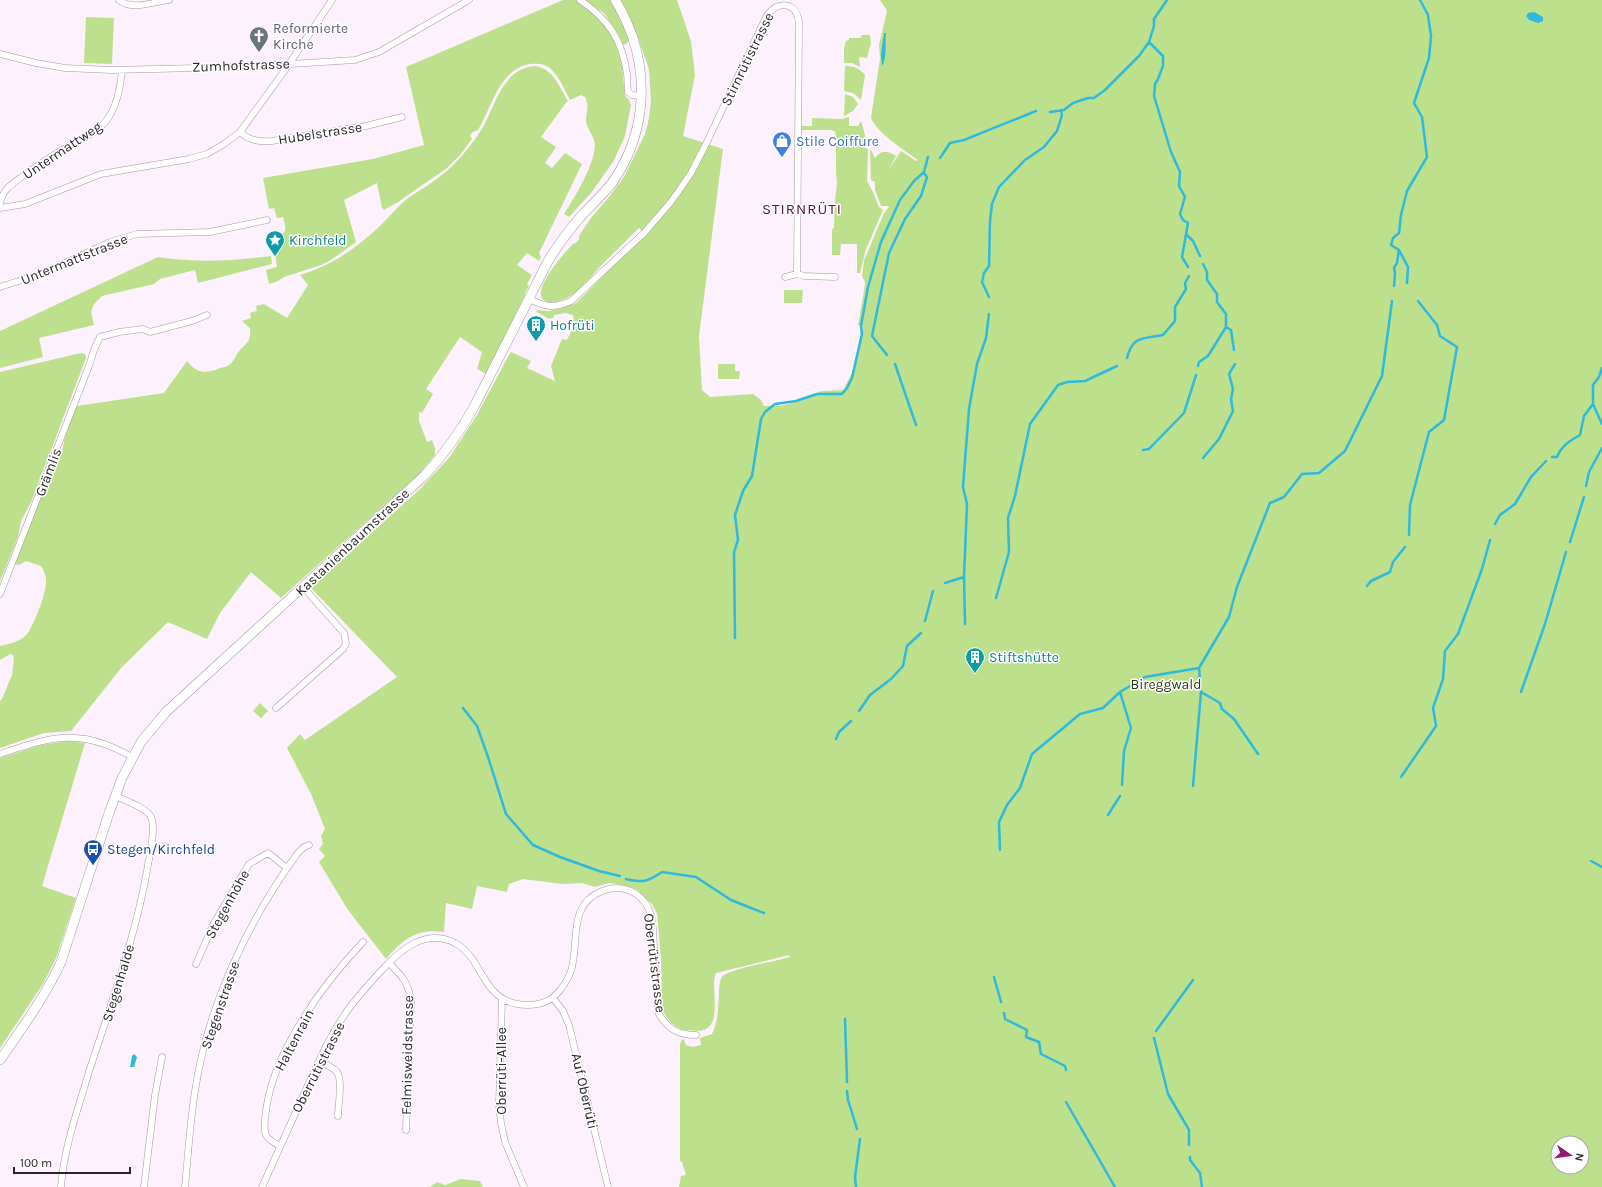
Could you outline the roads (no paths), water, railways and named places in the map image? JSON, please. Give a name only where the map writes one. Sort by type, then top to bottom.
[{"type":"street","points":[[119,0],[130,6],[169,0]]},
{"type":"street","points":[[0,208],[25,204],[101,174],[189,159],[207,154],[240,132],[289,64],[332,0]]},
{"type":"street","name":"Zumhofstrasse","points":[[0,54],[36,63],[65,68],[122,70],[282,65],[361,58],[379,52],[469,0]]},
{"type":"street","points":[[580,0],[595,10],[609,25],[618,40],[623,56],[628,92],[632,95],[642,96]]},
{"type":"street","name":"Kastanienbaumstrasse","points":[[0,1060],[38,1006],[61,962],[115,796],[140,742],[166,712],[425,475],[447,450],[463,428],[557,246],[612,182],[622,166],[638,124],[642,96],[640,68],[636,49],[624,13],[615,0]]},
{"type":"street","name":"Stirnrütistrasse","points":[[529,299],[543,306],[551,307],[561,306],[571,301],[644,233],[670,203],[691,173],[706,146],[767,15],[774,7],[783,4],[794,8],[798,15],[799,23],[797,274]]},
{"type":"street","name":"Untermattweg","points":[[0,203],[2,194],[9,185],[52,155],[94,132],[101,126],[117,100],[122,70]]},
{"type":"street","name":"Hubelstrasse","points":[[240,132],[255,141],[272,141],[366,126],[402,117]]},
{"type":"street","name":"Untermattstrasse","points":[[0,287],[34,277],[110,242],[137,234],[210,232],[267,220]]},
{"type":"street","points":[[784,277],[797,274],[804,276],[835,277]]},
{"type":"street","name":"Grämlis","points":[[0,594],[94,350],[100,338],[119,332],[143,329],[150,332],[192,321],[207,315]]},
{"type":"street","points":[[276,708],[343,649],[346,643],[344,633],[303,587]]},
{"type":"street","points":[[0,754],[44,740],[70,738],[86,739],[105,744],[132,757]]},
{"type":"street","name":"Stegenhalde","points":[[61,1187],[69,1137],[133,934],[150,857],[152,830],[151,817],[147,811],[115,796]]},
{"type":"street","name":"Stegenstrasse","points":[[185,1187],[189,1135],[195,1090],[212,1019],[227,979],[264,904],[297,854],[304,847],[309,845]]},
{"type":"street","name":"Stegenhöhe","points":[[196,964],[214,923],[249,864],[268,853],[287,868]]},
{"type":"street","name":"Oberrütistrasse","points":[[553,998],[566,983],[569,976],[573,963],[575,929],[578,916],[584,904],[594,895],[604,890],[622,888],[638,895],[647,906],[652,918],[659,1014],[671,1030],[680,1034],[696,1035]]},
{"type":"street","name":"Oberrütistrasse","points":[[262,1187],[319,1061],[344,1015],[363,990],[403,950],[421,939],[432,937],[454,942],[471,956],[489,986],[502,999]]},
{"type":"street","name":"Haltenrain","points":[[280,1146],[272,1142],[265,1131],[267,1101],[286,1049],[322,989],[341,965],[363,942]]},
{"type":"street","name":"Felmisweidstrasse","points":[[389,963],[405,981],[410,996],[406,1130]]},
{"type":"street","points":[[502,999],[524,1005],[541,1003],[553,998]]},
{"type":"street","name":"Auf Oberrüti","points":[[553,998],[563,1011],[569,1025],[608,1187]]},
{"type":"street","name":"Oberrüti-Allee","points":[[502,999],[499,1105],[500,1123],[505,1142],[524,1187]]},
{"type":"street","points":[[144,1187],[155,1094],[162,1057]]},
{"type":"street","points":[[319,1061],[334,1068],[339,1074],[340,1084],[338,1116]]},
{"type":"water","points":[[1534,12],[1543,17],[1543,21],[1538,23],[1529,20],[1526,16],[1528,13]]},
{"type":"water","points":[[884,33],[886,33],[886,51],[882,66],[881,54]]},
{"type":"water","points":[[134,1054],[137,1057],[134,1067],[130,1067],[132,1056]]},
{"type":"waterway","points":[[1167,0],[1154,19],[1154,26],[1149,42],[1163,56],[1163,66],[1155,84],[1154,96],[1171,152],[1180,172],[1179,186],[1185,197],[1180,214],[1183,220],[1188,223],[1182,257],[1188,267]]},
{"type":"waterway","points":[[1394,286],[1394,268],[1397,263],[1399,250],[1391,245],[1393,238],[1399,233],[1401,215],[1407,191],[1427,157],[1422,117],[1414,103],[1429,58],[1431,36],[1428,15],[1420,0]]},
{"type":"waterway","points":[[1050,112],[1064,110],[1073,103],[1088,98],[1094,98],[1105,90],[1139,56],[1149,42]]},
{"type":"waterway","points":[[989,297],[982,282],[984,273],[989,266],[992,204],[999,187],[1025,160],[1044,147],[1057,131],[1062,115],[1061,110]]},
{"type":"waterway","points":[[940,158],[950,143],[964,140],[1036,111]]},
{"type":"waterway","points":[[735,638],[734,552],[738,540],[735,515],[743,491],[752,476],[761,419],[765,412],[775,404],[796,401],[817,394],[842,394],[847,388],[852,378],[862,334],[861,326],[868,287],[881,242],[900,200],[914,181],[924,172],[928,157]]},
{"type":"waterway","points":[[887,355],[872,336],[889,253],[905,219],[921,196],[927,177],[924,173]]},
{"type":"waterway","points":[[1187,235],[1193,241],[1200,256]]},
{"type":"waterway","points":[[1399,250],[1408,267],[1407,283]]},
{"type":"waterway","points":[[1203,264],[1207,272],[1207,280],[1217,294],[1217,302],[1226,314],[1226,327],[1231,330],[1234,350]]},
{"type":"waterway","points":[[1127,358],[1132,345],[1140,339],[1163,335],[1175,321],[1175,307],[1186,289],[1185,283],[1189,276]]},
{"type":"waterway","points":[[1000,850],[999,822],[1007,805],[1020,788],[1032,754],[1080,714],[1103,708],[1120,692],[1145,677],[1199,668],[1229,617],[1237,587],[1270,503],[1284,497],[1302,474],[1319,473],[1345,451],[1382,376],[1392,301]]},
{"type":"waterway","points":[[1409,535],[1410,505],[1429,432],[1444,420],[1457,347],[1440,336],[1437,325],[1418,301]]},
{"type":"waterway","points":[[965,624],[964,577],[967,504],[963,487],[969,409],[977,364],[986,338],[989,314]]},
{"type":"waterway","points":[[1198,366],[1199,362],[1208,356],[1226,327]]},
{"type":"waterway","points":[[895,364],[916,425]]},
{"type":"waterway","points":[[1203,458],[1219,439],[1233,411],[1231,399],[1233,389],[1229,374],[1235,364]]},
{"type":"waterway","points":[[996,598],[1009,552],[1008,518],[1015,496],[1030,424],[1058,385],[1067,382],[1085,381],[1117,366]]},
{"type":"waterway","points":[[1552,457],[1557,457],[1570,441],[1580,435],[1584,416],[1593,404],[1593,385],[1599,377],[1602,368]]},
{"type":"waterway","points":[[1143,450],[1149,449],[1184,413],[1196,375]]},
{"type":"waterway","points":[[1593,404],[1602,424]]},
{"type":"waterway","points":[[1586,486],[1589,472],[1602,448]]},
{"type":"waterway","points":[[1495,524],[1500,515],[1515,504],[1531,477],[1546,461]]},
{"type":"waterway","points":[[1570,542],[1584,497]]},
{"type":"waterway","points":[[1401,777],[1436,726],[1433,708],[1443,679],[1445,651],[1458,634],[1482,569],[1490,540]]},
{"type":"waterway","points":[[1367,586],[1371,581],[1390,572],[1393,562],[1405,547]]},
{"type":"waterway","points":[[1521,692],[1545,624],[1566,552]]},
{"type":"waterway","points":[[945,583],[964,577]]},
{"type":"waterway","points":[[925,621],[933,591]]},
{"type":"waterway","points":[[859,711],[870,695],[891,679],[903,666],[907,646],[921,633]]},
{"type":"waterway","points":[[1193,786],[1201,692],[1199,668]]},
{"type":"waterway","points":[[1120,692],[1131,728],[1124,751],[1122,785]]},
{"type":"waterway","points":[[1201,692],[1220,703],[1222,709],[1234,719],[1258,754]]},
{"type":"waterway","points":[[463,708],[477,726],[506,814],[533,845],[560,857],[599,871],[620,876]]},
{"type":"waterway","points":[[836,739],[839,732],[851,721]]},
{"type":"waterway","points":[[1108,815],[1120,796]]},
{"type":"waterway","points":[[1591,861],[1602,867]]},
{"type":"waterway","points":[[626,879],[645,881],[662,872],[696,877],[731,900],[764,913]]},
{"type":"waterway","points":[[994,977],[1001,1002]]},
{"type":"waterway","points":[[1156,1031],[1193,980]]},
{"type":"waterway","points":[[1004,1013],[1005,1019],[1027,1030],[1026,1037],[1039,1042],[1041,1054],[1065,1066],[1066,1070]]},
{"type":"waterway","points":[[845,1019],[847,1082]]},
{"type":"waterway","points":[[1154,1038],[1168,1094],[1189,1130],[1189,1145]]},
{"type":"waterway","points":[[847,1091],[848,1100],[857,1129]]},
{"type":"waterway","points":[[1066,1102],[1115,1187]]},
{"type":"waterway","points":[[856,1187],[855,1177],[860,1139]]},
{"type":"waterway","points":[[1190,1157],[1190,1160],[1200,1173],[1202,1187]]},
{"type":"place","name":"Reformierte Kirche","points":[[259,53]]},
{"type":"place","name":"Stile Coiffure","points":[[782,158]]},
{"type":"place","name":"Kirchfeld","points":[[275,257]]},
{"type":"place","name":"Hofrüti","points":[[536,342]]},
{"type":"place","name":"Stiftshütte","points":[[975,674]]},
{"type":"place","name":"Stegen/Kirchfeld","points":[[93,866]]},
{"type":"district","name":"STIRNRÜTI","points":[[802,209]]},
{"type":"park label","name":"Bireggwald","points":[[1166,684]]}]
